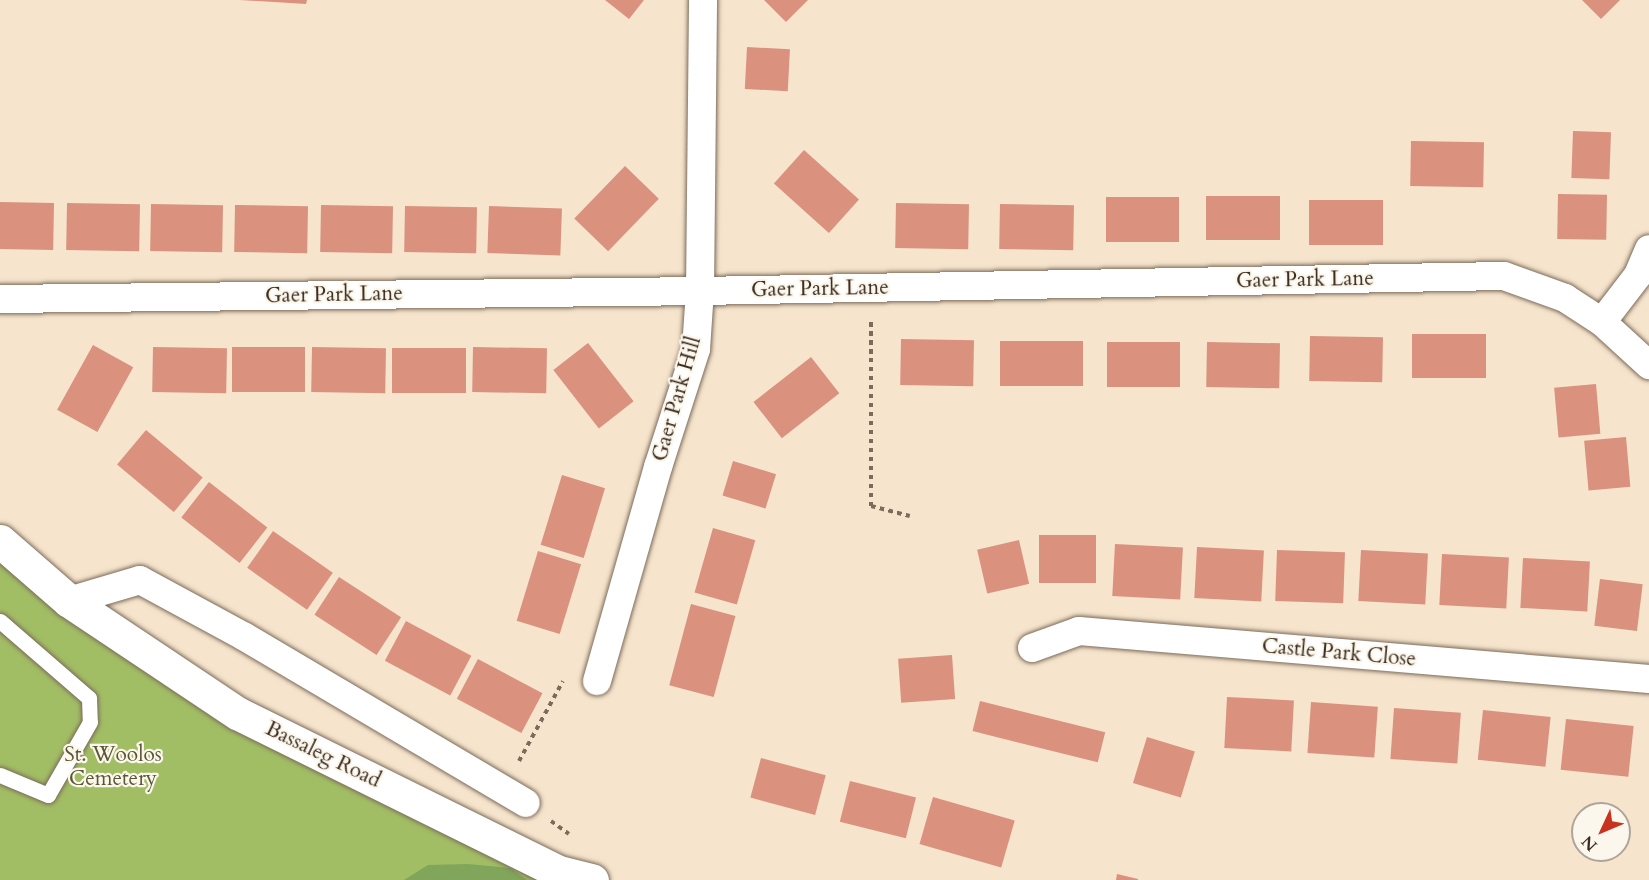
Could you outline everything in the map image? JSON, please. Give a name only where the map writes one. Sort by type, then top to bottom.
[{"type":"street","name":"Gaer Park Hill","points":[[597,681],[658,467],[696,349],[700,291],[703,0]]},
{"type":"street","points":[[1612,331],[1649,249]]},
{"type":"street","name":"Gaer Park Lane","points":[[0,299],[700,291],[1504,276],[1565,298],[1612,331],[1649,365]]},
{"type":"street","name":"Bassaleg Road","points":[[0,542],[69,601],[237,713],[559,872],[592,880]]},
{"type":"street","points":[[69,601],[140,580],[245,637],[515,796]]},
{"type":"street","name":"Castle Park Close","points":[[1032,648],[1079,631],[1649,679]]},
{"type":"lane","points":[[0,621],[89,698],[90,722],[48,795],[0,775]]},
{"type":"path","points":[[871,288],[871,506],[910,516]]},
{"type":"path","points":[[515,796],[567,674],[597,681]]},
{"type":"green space","name":"St. Woolos Cemetery","points":[[0,541],[238,713],[592,880],[0,880]]},
{"type":"green space","points":[[468,864],[510,868],[527,880],[404,880],[428,865]]},
{"type":"building","points":[[240,0],[307,0],[306,4]]},
{"type":"building","points":[[605,0],[644,0],[629,19]]},
{"type":"building","points":[[764,0],[808,0],[786,22]]},
{"type":"building","points":[[1582,0],[1620,0],[1601,19]]},
{"type":"building","points":[[747,47],[790,49],[788,91],[745,89]]},
{"type":"building","points":[[1573,131],[1611,132],[1609,179],[1571,178]]},
{"type":"building","points":[[1411,141],[1484,142],[1483,187],[1410,186]]},
{"type":"building","points":[[804,150],[859,200],[829,233],[774,183]]},
{"type":"building","points":[[625,166],[659,199],[608,251],[574,219]]},
{"type":"building","points":[[1558,194],[1607,195],[1606,240],[1557,239]]},
{"type":"building","points":[[1206,196],[1280,196],[1280,240],[1206,240]]},
{"type":"building","points":[[1106,197],[1179,197],[1179,242],[1106,242]]},
{"type":"building","points":[[1309,200],[1383,200],[1383,245],[1309,245]]},
{"type":"building","points":[[0,202],[54,203],[53,250],[0,249]]},
{"type":"building","points":[[67,203],[140,204],[139,251],[66,250]]},
{"type":"building","points":[[896,203],[969,204],[968,249],[895,248]]},
{"type":"building","points":[[151,204],[223,205],[222,252],[150,251]]},
{"type":"building","points":[[1000,204],[1074,205],[1073,250],[999,249]]},
{"type":"building","points":[[235,205],[308,206],[307,253],[234,252]]},
{"type":"building","points":[[321,205],[393,206],[392,253],[320,252]]},
{"type":"building","points":[[405,206],[477,207],[476,253],[404,252]]},
{"type":"building","points":[[489,206],[562,209],[560,256],[487,253]]},
{"type":"building","points":[[1412,334],[1486,334],[1486,378],[1412,378]]},
{"type":"building","points":[[1310,336],[1383,337],[1382,382],[1309,381]]},
{"type":"building","points":[[901,339],[974,340],[973,386],[900,385]]},
{"type":"building","points":[[1000,341],[1083,341],[1083,386],[1000,386]]},
{"type":"building","points":[[1107,342],[1180,342],[1180,387],[1107,387]]},
{"type":"building","points":[[1207,342],[1280,343],[1279,388],[1206,387]]},
{"type":"building","points":[[588,343],[634,401],[599,428],[553,370]]},
{"type":"building","points":[[93,345],[133,367],[97,432],[57,410]]},
{"type":"building","points":[[153,347],[227,348],[226,393],[152,392]]},
{"type":"building","points":[[232,347],[305,347],[305,392],[232,392]]},
{"type":"building","points":[[312,347],[386,348],[385,393],[311,392]]},
{"type":"building","points":[[473,347],[547,348],[546,393],[472,392]]},
{"type":"building","points":[[392,348],[466,348],[466,393],[392,393]]},
{"type":"building","points":[[811,357],[839,393],[782,438],[753,402]]},
{"type":"building","points":[[1596,384],[1600,434],[1559,437],[1554,388]]},
{"type":"building","points":[[146,430],[203,478],[174,512],[117,464]]},
{"type":"building","points":[[1626,437],[1630,487],[1589,490],[1584,441]]},
{"type":"building","points":[[733,461],[776,474],[766,509],[722,495]]},
{"type":"building","points":[[562,475],[605,488],[584,558],[541,545]]},
{"type":"building","points":[[209,482],[267,528],[240,563],[181,517]]},
{"type":"building","points":[[713,528],[755,540],[737,605],[695,592]]},
{"type":"building","points":[[273,531],[333,573],[307,610],[247,568]]},
{"type":"building","points":[[1039,535],[1096,535],[1096,583],[1039,583]]},
{"type":"building","points":[[1019,540],[1029,584],[987,594],[977,550]]},
{"type":"building","points":[[1115,544],[1183,548],[1180,599],[1112,596]]},
{"type":"building","points":[[1197,547],[1264,551],[1261,601],[1194,598]]},
{"type":"building","points":[[1277,550],[1345,552],[1343,603],[1275,601]]},
{"type":"building","points":[[1361,550],[1428,554],[1425,604],[1358,601]]},
{"type":"building","points":[[538,551],[581,564],[560,634],[517,621]]},
{"type":"building","points":[[1442,554],[1509,558],[1506,608],[1439,605]]},
{"type":"building","points":[[1523,558],[1590,562],[1587,611],[1520,608]]},
{"type":"building","points":[[339,577],[401,617],[377,655],[314,615]]},
{"type":"building","points":[[1600,579],[1643,584],[1637,631],[1594,626]]},
{"type":"building","points":[[691,604],[735,616],[714,697],[669,685]]},
{"type":"building","points":[[406,621],[471,656],[450,695],[385,661]]},
{"type":"building","points":[[952,655],[955,699],[901,703],[898,659]]},
{"type":"building","points":[[478,659],[542,693],[521,733],[457,699]]},
{"type":"building","points":[[1227,697],[1294,701],[1291,751],[1224,748]]},
{"type":"building","points":[[980,701],[1105,732],[1098,762],[973,731]]},
{"type":"building","points":[[1311,702],[1378,707],[1374,758],[1307,753]]},
{"type":"building","points":[[1394,708],[1461,713],[1457,764],[1390,759]]},
{"type":"building","points":[[1483,710],[1551,717],[1545,767],[1478,760]]},
{"type":"building","points":[[1566,719],[1634,726],[1628,777],[1561,770]]},
{"type":"building","points":[[1147,737],[1195,752],[1181,798],[1133,783]]},
{"type":"building","points":[[761,758],[826,775],[815,815],[750,798]]},
{"type":"building","points":[[850,781],[916,797],[906,838],[840,822]]},
{"type":"building","points":[[933,797],[1015,820],[1001,868],[919,844]]},
{"type":"building","points":[[1117,874],[1138,879],[1138,880],[1116,880]]}]
